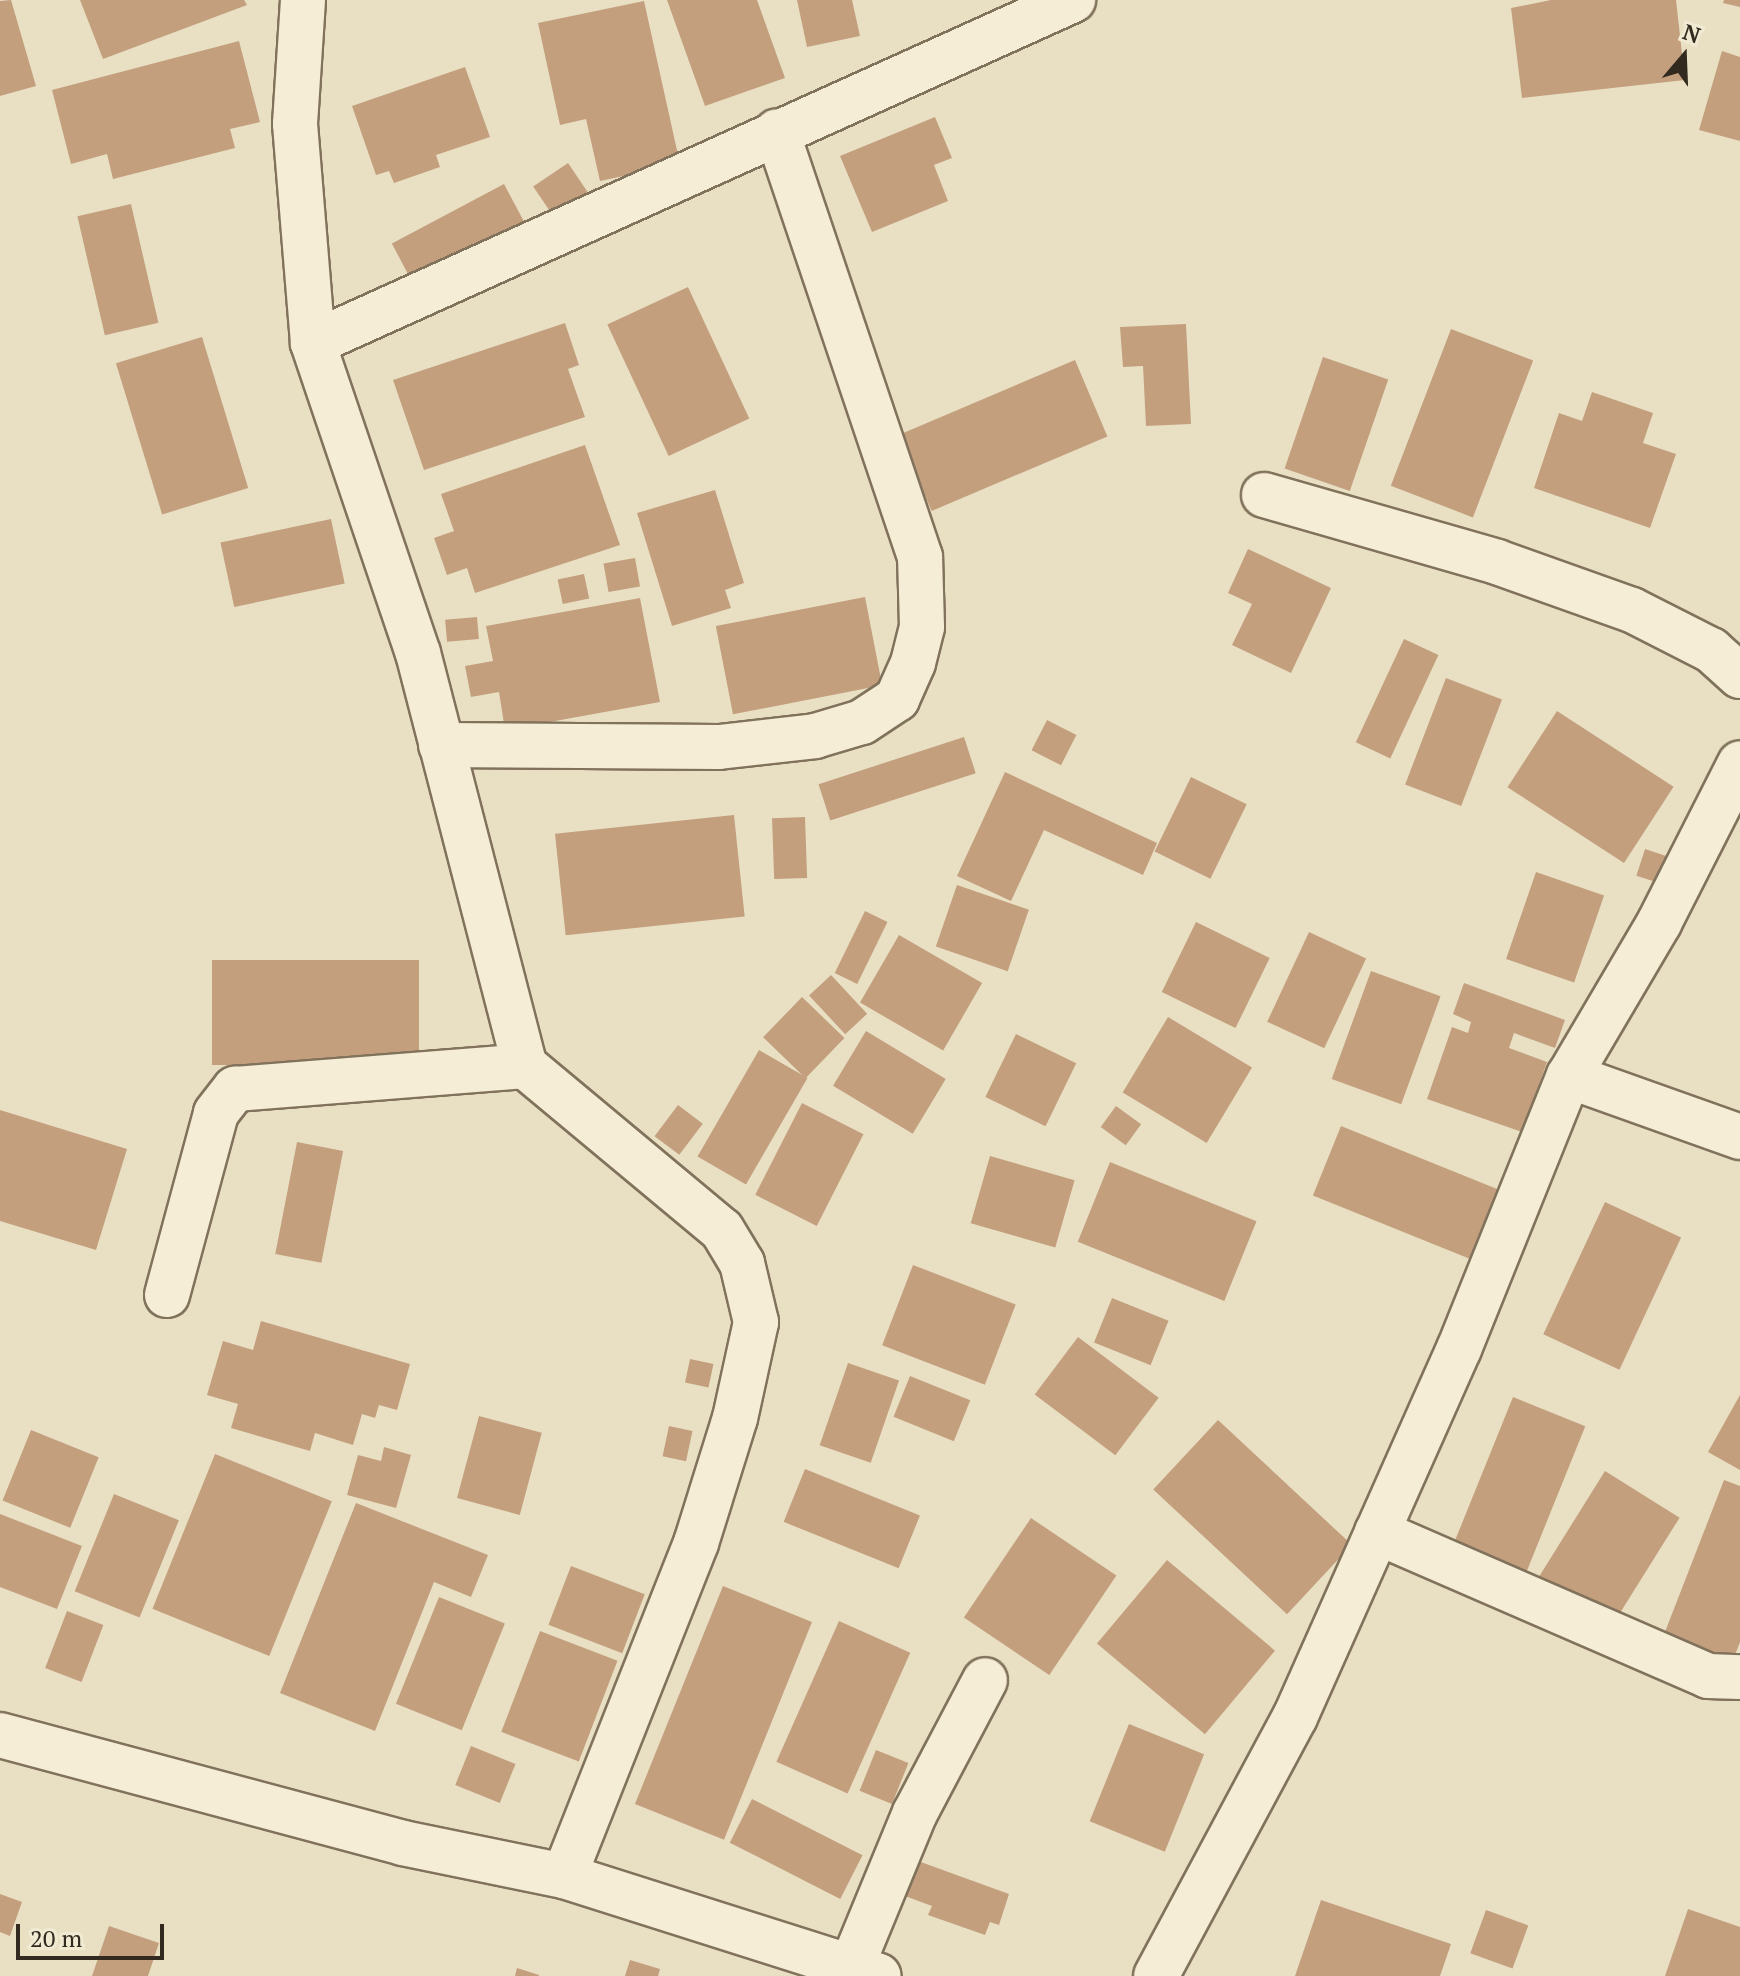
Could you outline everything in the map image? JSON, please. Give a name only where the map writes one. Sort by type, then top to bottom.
[{"type":"street","points":[[303,0],[295,124],[313,343],[418,653],[525,1066],[722,1230],[742,1263],[756,1322],[735,1418],[696,1543],[564,1876]]},
{"type":"street","points":[[313,343],[1073,0]]},
{"type":"street","points":[[441,745],[719,747],[815,736],[862,722],[897,699],[913,663],[922,627],[920,557],[777,131]]},
{"type":"street","points":[[1264,495],[1497,562],[1632,610],[1711,650],[1740,676]]},
{"type":"street","points":[[1156,1976],[1295,1717],[1459,1349],[1569,1076],[1659,923],[1740,763]]},
{"type":"street","points":[[167,1295],[216,1113],[235,1089],[525,1066]]},
{"type":"street","points":[[1569,1076],[1740,1137]]},
{"type":"street","points":[[1377,1532],[1708,1676],[1740,1677]]},
{"type":"street","points":[[0,1735],[403,1843],[564,1876],[865,1972],[915,1813],[985,1680]]},
{"type":"building","points":[[11,0],[36,86],[0,96],[0,1]]},
{"type":"building","points":[[80,0],[244,0],[247,5],[103,59]]},
{"type":"building","points":[[667,0],[757,0],[785,78],[705,106]]},
{"type":"building","points":[[797,0],[852,0],[860,36],[807,47]]},
{"type":"building","points":[[1551,0],[1676,0],[1685,80],[1522,98],[1511,8]]},
{"type":"building","points":[[1724,0],[1740,0],[1740,7],[1723,3]]},
{"type":"building","points":[[644,1],[680,164],[600,181],[586,119],[560,125],[538,23]]},
{"type":"building","points":[[239,41],[260,122],[230,129],[235,148],[113,179],[107,154],[71,164],[52,90]]},
{"type":"building","points":[[1722,51],[1740,57],[1740,141],[1699,130]]},
{"type":"building","points":[[465,67],[490,137],[436,155],[440,167],[394,183],[389,171],[376,175],[352,106]]},
{"type":"building","points":[[935,117],[952,158],[934,165],[948,201],[872,232],[840,156]]},
{"type":"building","points":[[568,163],[588,193],[553,216],[533,186]]},
{"type":"building","points":[[504,184],[529,231],[417,290],[392,244]]},
{"type":"building","points":[[131,204],[158,323],[105,335],[77,216]]},
{"type":"building","points":[[688,287],[749,418],[669,456],[607,325]]},
{"type":"building","points":[[565,323],[579,365],[568,369],[585,417],[424,470],[393,380]]},
{"type":"building","points":[[1186,324],[1191,424],[1146,426],[1143,366],[1123,367],[1120,327]]},
{"type":"building","points":[[1451,329],[1533,361],[1473,517],[1391,486]]},
{"type":"building","points":[[202,337],[248,488],[162,514],[116,363]]},
{"type":"building","points":[[1323,357],[1388,379],[1350,491],[1285,469]]},
{"type":"building","points":[[1075,360],[1107,436],[932,511],[899,435]]},
{"type":"building","points":[[1592,392],[1653,413],[1643,443],[1676,454],[1650,528],[1534,488],[1559,413],[1582,421]]},
{"type":"building","points":[[585,445],[620,545],[475,593],[467,568],[447,575],[434,538],[454,531],[441,494]]},
{"type":"building","points":[[715,490],[744,583],[725,590],[731,608],[672,626],[637,513]]},
{"type":"building","points":[[331,519],[345,584],[234,607],[220,542]]},
{"type":"building","points":[[1248,549],[1331,588],[1291,673],[1232,645],[1252,604],[1228,593]]},
{"type":"building","points":[[635,558],[640,587],[609,592],[603,564]]},
{"type":"building","points":[[584,574],[589,598],[563,604],[558,580]]},
{"type":"building","points":[[865,597],[882,685],[733,714],[716,626]]},
{"type":"building","points":[[640,598],[660,702],[505,730],[499,692],[471,697],[465,666],[493,661],[486,626]]},
{"type":"building","points":[[477,617],[479,639],[447,642],[445,620]]},
{"type":"building","points":[[1404,639],[1438,655],[1390,758],[1356,742]]},
{"type":"building","points":[[1446,678],[1502,700],[1461,806],[1405,784]]},
{"type":"building","points":[[1557,711],[1674,787],[1624,863],[1507,787]]},
{"type":"building","points":[[1047,720],[1076,735],[1061,765],[1032,750]]},
{"type":"building","points":[[964,737],[976,773],[830,820],[818,784]]},
{"type":"building","points":[[1005,772],[1157,843],[1143,875],[1044,830],[1011,901],[957,876]]},
{"type":"building","points":[[1191,777],[1247,804],[1210,879],[1155,852]]},
{"type":"building","points":[[734,815],[745,916],[566,935],[555,834]]},
{"type":"building","points":[[805,817],[807,878],[774,879],[772,818]]},
{"type":"building","points":[[1645,849],[1672,858],[1663,884],[1636,876]]},
{"type":"building","points":[[1536,872],[1604,895],[1574,982],[1506,959]]},
{"type":"building","points":[[957,885],[1029,910],[1008,971],[936,946]]},
{"type":"building","points":[[865,911],[887,922],[857,984],[835,973]]},
{"type":"building","points":[[1196,922],[1270,958],[1236,1028],[1162,992]]},
{"type":"building","points":[[1309,932],[1366,959],[1324,1048],[1267,1022]]},
{"type":"building","points":[[899,935],[982,983],[943,1051],[860,1003]]},
{"type":"building","points":[[212,960],[419,960],[419,1065],[212,1065]]},
{"type":"building","points":[[1371,971],[1441,996],[1401,1104],[1332,1079]]},
{"type":"building","points":[[831,975],[867,1014],[845,1034],[809,995]]},
{"type":"building","points":[[1464,983],[1565,1020],[1555,1048],[1514,1033],[1509,1048],[1547,1062],[1522,1132],[1427,1099],[1452,1027],[1468,1033],[1471,1022],[1453,1014]]},
{"type":"building","points":[[802,997],[844,1038],[806,1078],[763,1037]]},
{"type":"building","points":[[1168,1017],[1252,1067],[1207,1143],[1123,1092]]},
{"type":"building","points":[[866,1031],[946,1079],[913,1134],[833,1086]]},
{"type":"building","points":[[1016,1034],[1076,1063],[1046,1126],[985,1097]]},
{"type":"building","points":[[759,1050],[807,1078],[746,1185],[698,1157]]},
{"type":"building","points":[[802,1103],[863,1134],[817,1226],[755,1195]]},
{"type":"building","points":[[678,1105],[703,1124],[679,1155],[655,1136]]},
{"type":"building","points":[[1116,1106],[1141,1124],[1126,1145],[1101,1127]]},
{"type":"building","points":[[0,1110],[127,1149],[96,1250],[0,1221]]},
{"type":"building","points":[[1341,1126],[1498,1189],[1470,1259],[1313,1196]]},
{"type":"building","points":[[297,1142],[343,1151],[321,1263],[275,1254]]},
{"type":"building","points":[[990,1156],[1075,1180],[1055,1248],[971,1223]]},
{"type":"building","points":[[1110,1162],[1256,1221],[1224,1301],[1078,1242]]},
{"type":"building","points":[[1605,1202],[1681,1237],[1619,1370],[1543,1334]]},
{"type":"building","points":[[913,1265],[1016,1304],[985,1385],[882,1345]]},
{"type":"building","points":[[1112,1298],[1169,1321],[1151,1365],[1094,1343]]},
{"type":"building","points":[[261,1321],[410,1364],[397,1410],[379,1405],[375,1418],[362,1414],[353,1445],[315,1433],[310,1451],[231,1428],[238,1404],[207,1395],[223,1341],[253,1350]]},
{"type":"building","points":[[1078,1337],[1159,1398],[1115,1455],[1035,1395]]},
{"type":"building","points":[[690,1359],[713,1364],[708,1387],[685,1382]]},
{"type":"building","points":[[848,1363],[899,1381],[871,1463],[820,1445]]},
{"type":"building","points":[[910,1376],[970,1400],[954,1441],[894,1417]]},
{"type":"building","points":[[1740,1395],[1740,1470],[1708,1452]]},
{"type":"building","points":[[1513,1397],[1585,1426],[1521,1586],[1449,1556]]},
{"type":"building","points":[[479,1416],[542,1433],[520,1515],[457,1498]]},
{"type":"building","points":[[1218,1420],[1352,1545],[1287,1614],[1153,1489]]},
{"type":"building","points":[[669,1426],[692,1431],[686,1461],[663,1456]]},
{"type":"building","points":[[31,1430],[99,1457],[70,1528],[3,1500]]},
{"type":"building","points":[[384,1447],[411,1455],[396,1508],[347,1495],[358,1455],[381,1461]]},
{"type":"building","points":[[215,1454],[332,1501],[269,1656],[152,1609]]},
{"type":"building","points":[[805,1469],[920,1515],[899,1568],[784,1522]]},
{"type":"building","points":[[1605,1471],[1680,1518],[1614,1623],[1539,1576]]},
{"type":"building","points":[[1724,1480],[1740,1486],[1740,1642],[1732,1663],[1663,1637]]},
{"type":"building","points":[[114,1494],[179,1520],[140,1618],[75,1591]]},
{"type":"building","points":[[356,1503],[488,1555],[471,1597],[434,1582],[375,1731],[280,1693]]},
{"type":"building","points":[[0,1514],[82,1546],[57,1609],[0,1587]]},
{"type":"building","points":[[1031,1518],[1116,1576],[1049,1675],[964,1617]]},
{"type":"building","points":[[1167,1560],[1275,1651],[1205,1734],[1097,1643]]},
{"type":"building","points":[[571,1566],[645,1594],[622,1653],[548,1625]]},
{"type":"building","points":[[723,1586],[812,1622],[724,1840],[635,1804]]},
{"type":"building","points":[[439,1597],[505,1624],[462,1730],[396,1704]]},
{"type":"building","points":[[67,1611],[103,1625],[82,1682],[45,1668]]},
{"type":"building","points":[[839,1621],[910,1653],[848,1793],[776,1762]]},
{"type":"building","points":[[540,1631],[617,1661],[579,1762],[501,1732]]},
{"type":"building","points":[[1129,1724],[1204,1754],[1165,1852],[1090,1821]]},
{"type":"building","points":[[471,1746],[516,1764],[500,1803],[455,1785]]},
{"type":"building","points":[[876,1750],[908,1763],[892,1804],[860,1791]]},
{"type":"building","points":[[752,1799],[862,1855],[840,1899],[730,1843]]},
{"type":"building","points":[[907,1857],[1009,1894],[999,1925],[990,1922],[985,1935],[928,1915],[932,1906],[894,1892]]},
{"type":"building","points":[[0,1894],[22,1902],[10,1936],[0,1932]]},
{"type":"building","points":[[1321,1900],[1451,1944],[1440,1976],[1295,1976]]},
{"type":"building","points":[[1688,1909],[1740,1927],[1740,1976],[1665,1976]]},
{"type":"building","points":[[1486,1910],[1528,1925],[1513,1969],[1470,1953]]},
{"type":"building","points":[[109,1926],[159,1943],[148,1976],[92,1976]]},
{"type":"building","points":[[630,1960],[660,1969],[658,1976],[625,1976]]},
{"type":"building","points":[[517,1968],[539,1975],[539,1976],[515,1976]]}]
